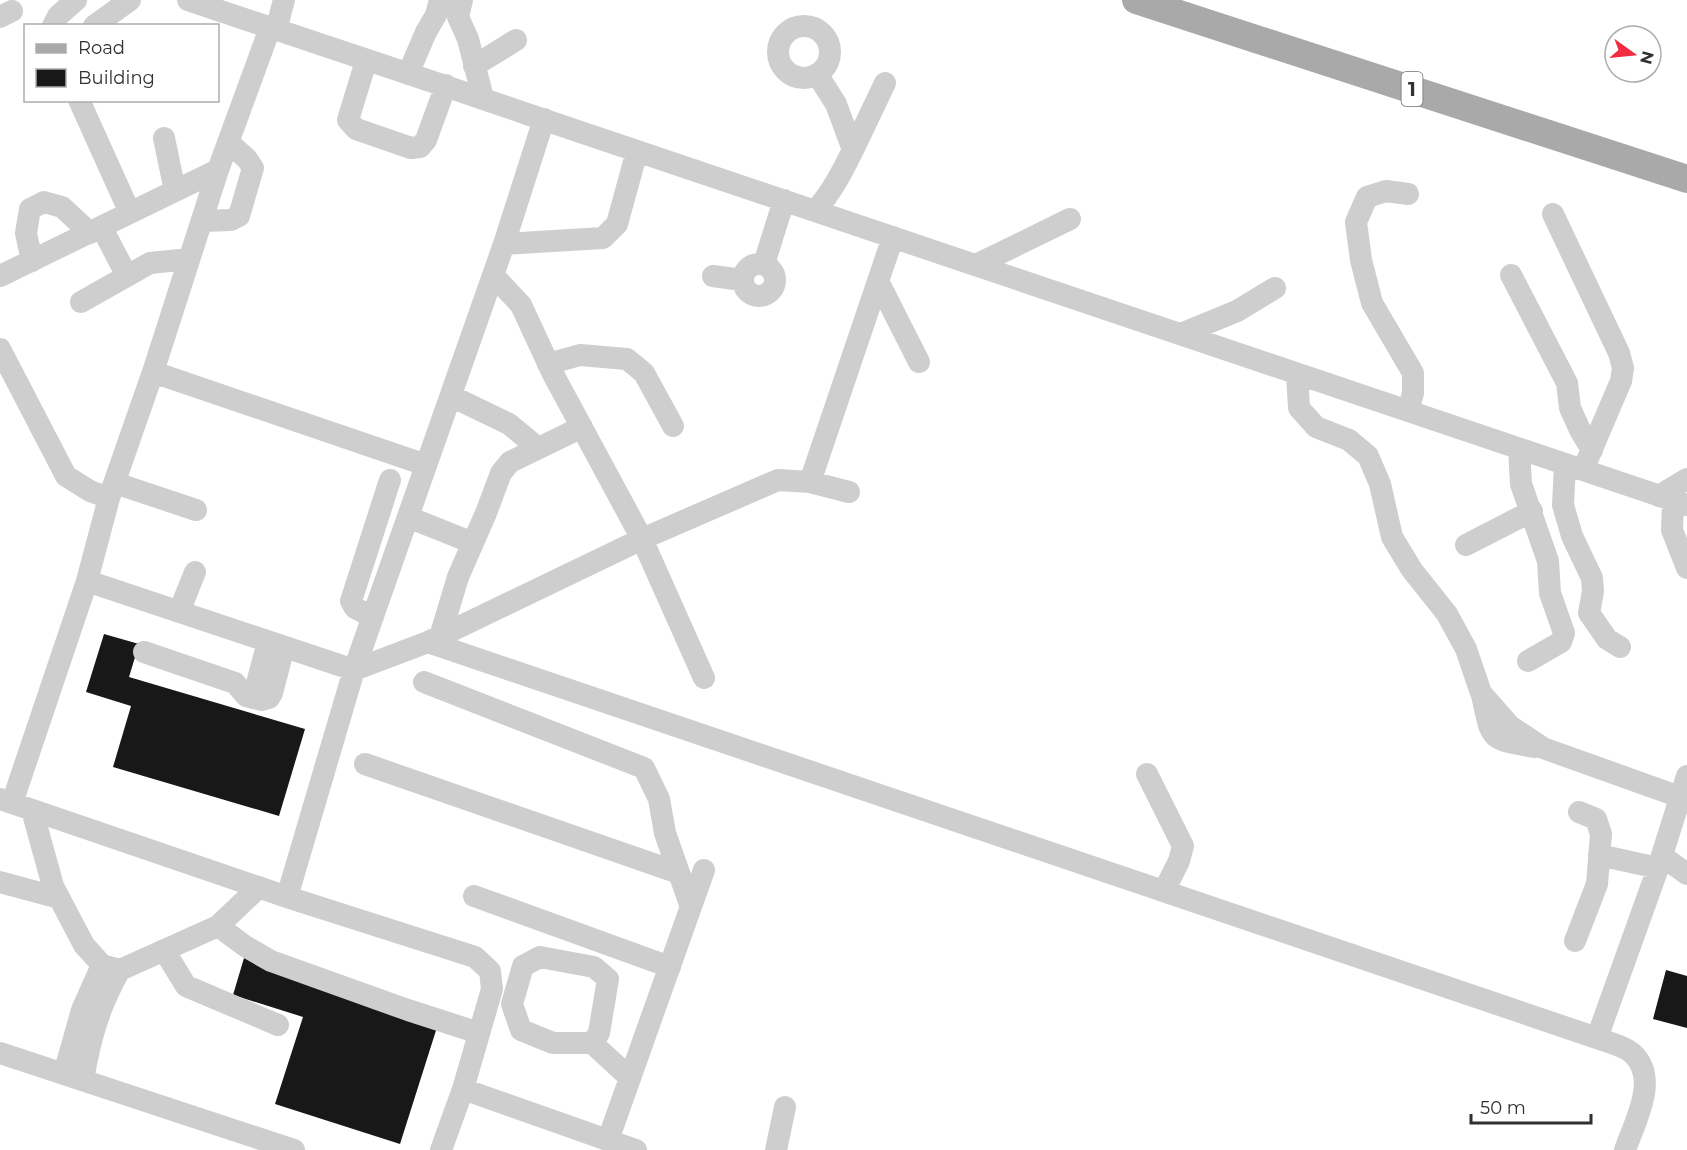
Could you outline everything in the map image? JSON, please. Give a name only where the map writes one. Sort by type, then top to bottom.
[{"type":"main road","name":"1","points":[[1136,0],[1687,179]]},
{"type":"street","points":[[53,24],[58,16],[76,0]]},
{"type":"street","points":[[97,24],[130,0]]},
{"type":"street","points":[[188,0],[366,61],[446,85],[1520,449],[1580,461],[1673,501]]},
{"type":"street","points":[[111,967],[84,945],[53,886],[15,804],[87,581],[112,490],[153,372],[218,170],[284,0]]},
{"type":"street","points":[[408,74],[426,32],[449,8],[468,39],[483,98]]},
{"type":"street","points":[[474,66],[516,40]]},
{"type":"street","points":[[366,61],[348,120],[356,129],[411,148],[420,147],[426,140],[446,85]]},
{"type":"street","points":[[817,75],[836,104],[853,150]]},
{"type":"street","points":[[815,211],[841,175],[885,83]]},
{"type":"street","points":[[80,102],[130,213]]},
{"type":"street","points":[[287,897],[354,670],[504,244],[544,119]]},
{"type":"street","points":[[164,138],[175,191]]},
{"type":"street","points":[[202,221],[231,220],[239,216],[251,180],[253,168],[247,159],[228,142]]},
{"type":"street","points":[[504,244],[603,238],[617,224],[637,151]]},
{"type":"street","points":[[0,276],[218,170]]},
{"type":"street","points":[[1408,194],[1386,191],[1367,197],[1356,222],[1361,260],[1372,303],[1413,373],[1413,393],[1408,411]]},
{"type":"street","points":[[713,276],[742,280],[745,290],[754,296],[764,296],[773,290],[776,280],[772,270],[764,264],[784,200]]},
{"type":"street","points":[[32,261],[26,233],[30,209],[44,202],[62,207],[96,230],[127,276]]},
{"type":"street","points":[[1553,214],[1619,353],[1623,368],[1621,381],[1580,461],[1563,505],[1572,536],[1592,579],[1593,591],[1589,613],[1607,639],[1620,646]]},
{"type":"street","points":[[976,265],[1070,219]]},
{"type":"street","points":[[810,482],[893,237]]},
{"type":"street","points":[[81,302],[150,263],[189,259]]},
{"type":"street","points":[[493,274],[521,305],[548,364],[642,539],[704,678]]},
{"type":"street","points":[[1511,275],[1567,383],[1570,408],[1580,430],[1580,461]]},
{"type":"street","points":[[878,281],[919,362]]},
{"type":"street","points":[[1181,334],[1237,310],[1275,288]]},
{"type":"street","points":[[0,350],[66,476],[90,491],[112,490],[196,510]]},
{"type":"street","points":[[548,364],[580,356],[627,359],[644,373],[673,426]]},
{"type":"street","points":[[153,372],[426,465]]},
{"type":"street","points":[[1297,374],[1299,408],[1316,427],[1349,440],[1368,456],[1380,484],[1392,537],[1412,570],[1447,614],[1466,649],[1481,693],[1489,729],[1493,735],[1500,741],[1543,748],[1682,800],[1597,1038]]},
{"type":"street","points":[[451,396],[509,424],[538,448]]},
{"type":"street","points":[[434,640],[501,473],[510,462],[582,427]]},
{"type":"street","points":[[1520,449],[1521,484],[1548,561],[1550,592],[1564,633],[1561,642],[1528,661]]},
{"type":"street","points":[[1687,479],[1673,501],[1672,530],[1687,568]]},
{"type":"street","points":[[373,617],[355,608],[351,601],[390,480]]},
{"type":"street","points":[[87,581],[354,670],[434,640],[642,539],[778,480],[810,482],[849,492]]},
{"type":"street","points":[[1466,545],[1532,511]]},
{"type":"street","points":[[408,518],[473,543]]},
{"type":"street","points":[[179,612],[195,572]]},
{"type":"street","points":[[434,640],[1597,1038],[1631,1052],[1644,1071],[1645,1090],[1625,1150]]},
{"type":"street","points":[[144,652],[235,683],[246,696],[262,700],[269,698],[276,644]]},
{"type":"street","points":[[424,682],[644,768],[659,799],[665,833],[691,907]]},
{"type":"street","points":[[365,764],[679,873]]},
{"type":"street","points":[[1147,774],[1183,846],[1179,861],[1164,891]]},
{"type":"street","points":[[15,804],[287,897],[475,957],[490,971],[492,989],[463,1089],[441,1150]]},
{"type":"street","points":[[1575,941],[1597,884],[1601,834],[1596,819],[1579,812]]},
{"type":"street","points":[[1599,855],[1660,862],[1687,874]]},
{"type":"street","points":[[608,1140],[704,870]]},
{"type":"street","points":[[0,882],[59,898]]},
{"type":"street","points":[[73,1077],[82,1010],[111,967],[164,950],[218,926],[259,887]]},
{"type":"street","points":[[474,896],[670,967]]},
{"type":"street","points":[[218,926],[245,946],[271,961],[479,1033]]},
{"type":"street","points":[[164,950],[186,986],[278,1025]]},
{"type":"street","points":[[592,1043],[599,1033],[609,979],[594,967],[540,957],[523,966],[512,1004],[521,1029],[554,1043],[592,1043],[630,1078]]},
{"type":"street","points":[[0,1053],[294,1150]]},
{"type":"street","points":[[463,1089],[636,1150]]},
{"type":"street","points":[[776,1150],[785,1107]]},
{"type":"building","points":[[104,634],[139,644],[129,677],[305,729],[279,816],[113,767],[131,706],[86,692]]},
{"type":"building","points":[[244,958],[439,1021],[400,1144],[275,1104],[303,1017],[233,995]]},
{"type":"building","points":[[1666,970],[1687,976],[1687,1028],[1653,1019]]}]
